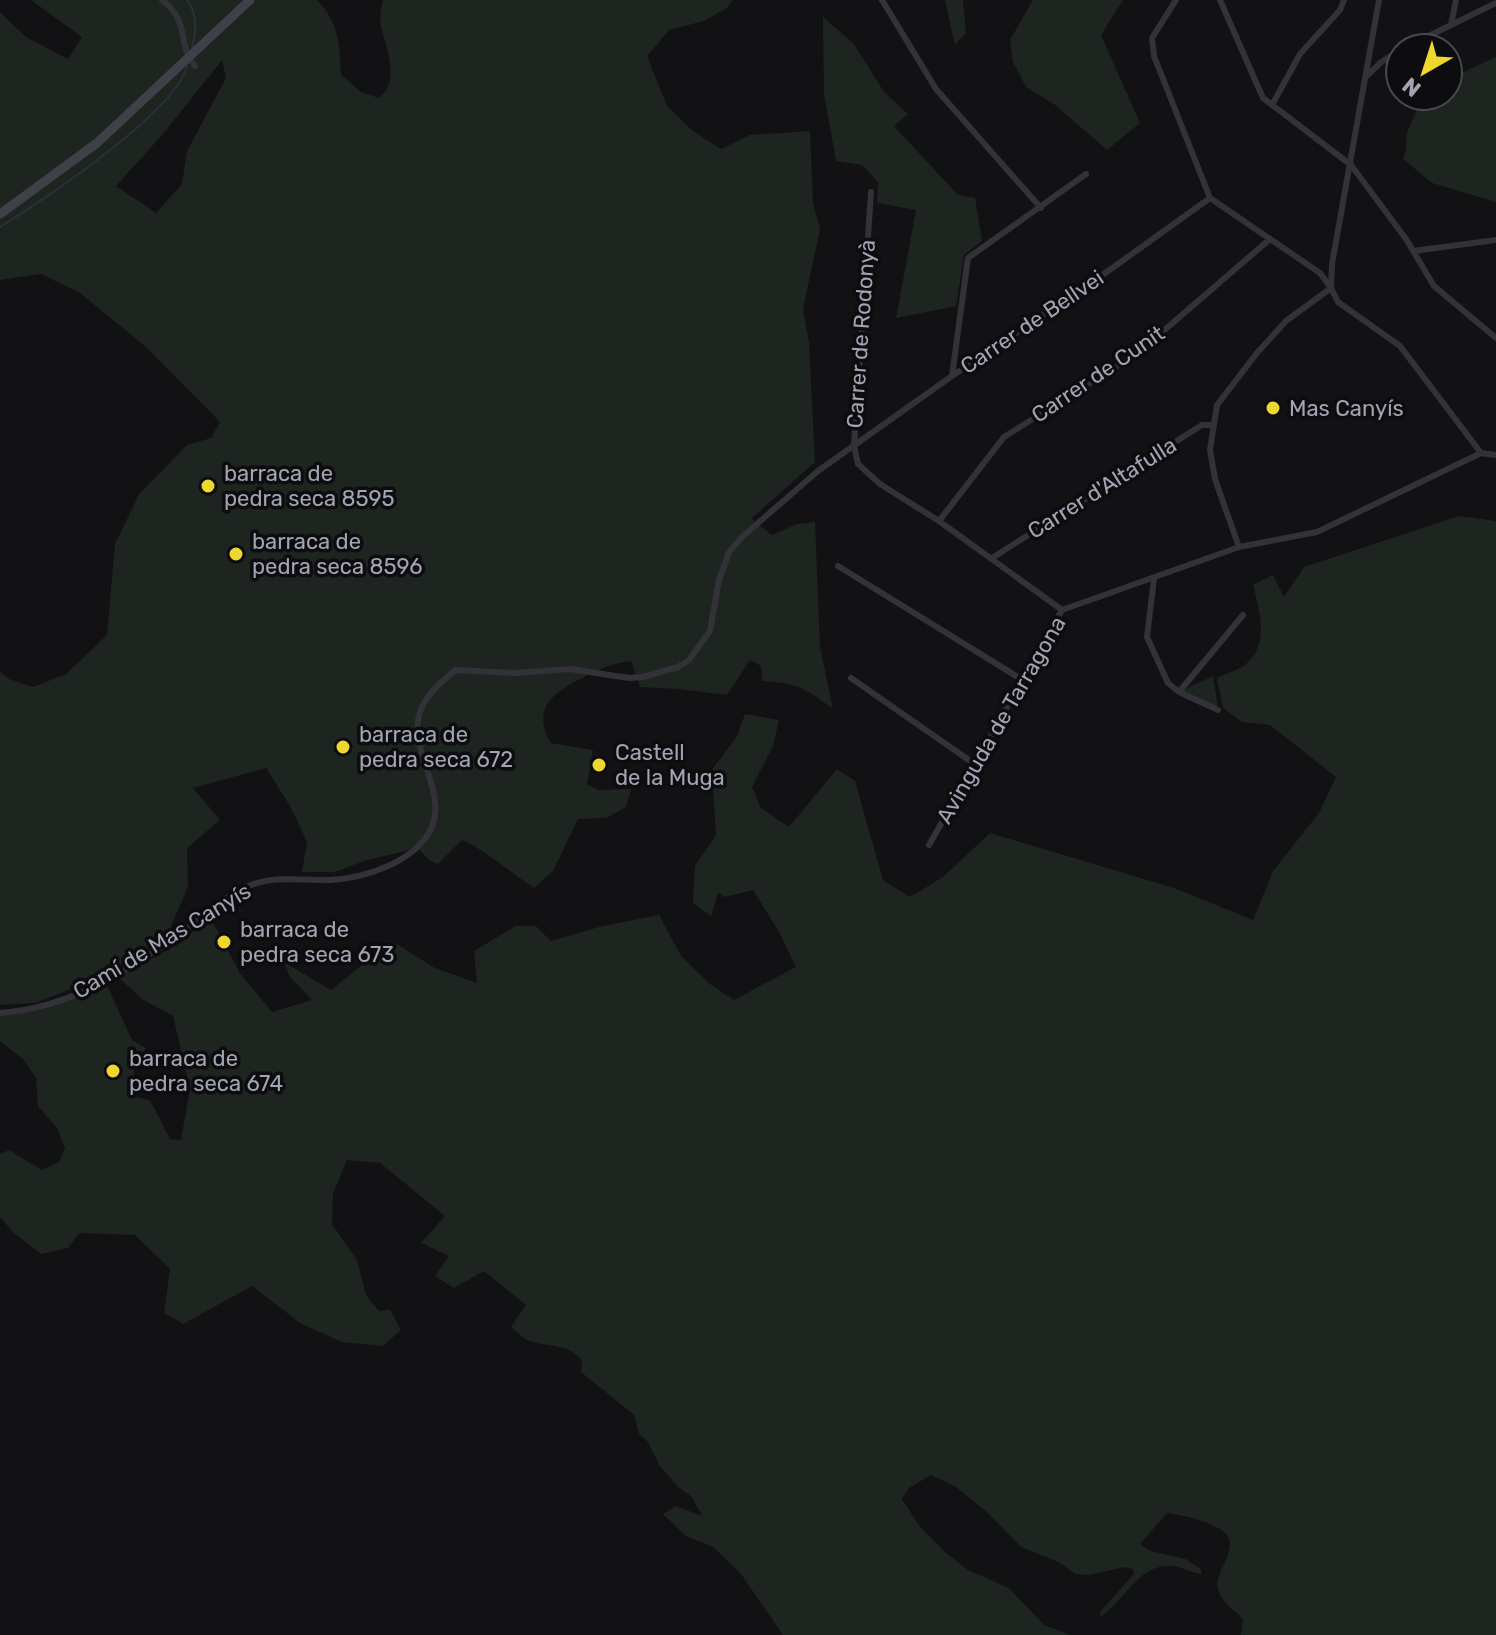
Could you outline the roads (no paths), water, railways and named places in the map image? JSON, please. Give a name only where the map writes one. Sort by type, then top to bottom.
[{"type":"main road","points":[[0,214],[97,143],[250,0]]},
{"type":"street","points":[[162,0],[179,18],[187,57],[195,66]]},
{"type":"street","points":[[882,0],[936,89],[1041,208]]},
{"type":"street","points":[[1176,0],[1152,38],[1154,56],[1210,198],[1320,273],[1338,302],[1400,346],[1481,453],[1496,455]]},
{"type":"street","points":[[1220,0],[1263,98],[1351,165],[1413,251],[1434,286],[1496,338]]},
{"type":"street","points":[[1272,105],[1300,54],[1340,10],[1344,0]]},
{"type":"street","points":[[1331,288],[1332,264],[1379,0]]},
{"type":"street","points":[[1451,25],[1456,0]]},
{"type":"street","points":[[1437,32],[1496,3]]},
{"type":"street","points":[[1366,77],[1384,60]]},
{"type":"street","points":[[952,376],[968,258],[1086,174]]},
{"type":"street","name":"Carrer de Rodonyà","points":[[871,192],[854,446],[858,464],[1062,610]]},
{"type":"street","name":"Carrer de Bellvei","points":[[854,446],[1210,198]]},
{"type":"street","name":"Carrer de Cunit","points":[[939,521],[1004,437],[1139,352],[1270,239]]},
{"type":"street","points":[[1413,251],[1496,240]]},
{"type":"street","points":[[1239,547],[1215,479],[1210,450],[1217,405],[1286,321],[1331,288]]},
{"type":"street","name":"Carrer d'Altafulla","points":[[992,558],[1202,425],[1214,425]]},
{"type":"street","name":"Camí de Mas Canyís","points":[[0,1013],[55,1004],[84,993],[164,945],[236,892],[252,884],[279,879],[347,878],[407,856],[431,829],[434,817],[430,781],[419,741],[420,713],[428,697],[455,670],[517,673],[570,669],[629,678],[678,667],[689,660],[706,640],[719,580],[729,552],[818,471],[854,446]]},
{"type":"street","name":"Avinguda de Tarragona","points":[[929,845],[1062,610],[1239,547],[1317,532],[1481,453]]},
{"type":"street","points":[[838,566],[1021,679]]},
{"type":"street","points":[[1154,579],[1147,637],[1168,683],[1179,692],[1218,710]]},
{"type":"street","points":[[1179,692],[1243,615]]},
{"type":"street","points":[[851,678],[976,765]]},
{"type":"waterway","points":[[187,0],[195,23],[192,48]]},
{"type":"waterway","points":[[0,227],[106,154],[134,130],[178,85],[187,66]]},
{"type":"place","name":"Mas Canyís","points":[[1273,408]]},
{"type":"place","name":"barraca de pedra seca 8595","points":[[208,486]]},
{"type":"place","name":"barraca de pedra seca 8596","points":[[236,554]]},
{"type":"place","name":"barraca de pedra seca 672","points":[[343,747]]},
{"type":"place","name":"Castell de la Muga","points":[[599,765]]},
{"type":"place","name":"barraca de pedra seca 673","points":[[224,942]]},
{"type":"place","name":"barraca de pedra seca 674","points":[[113,1071]]}]
